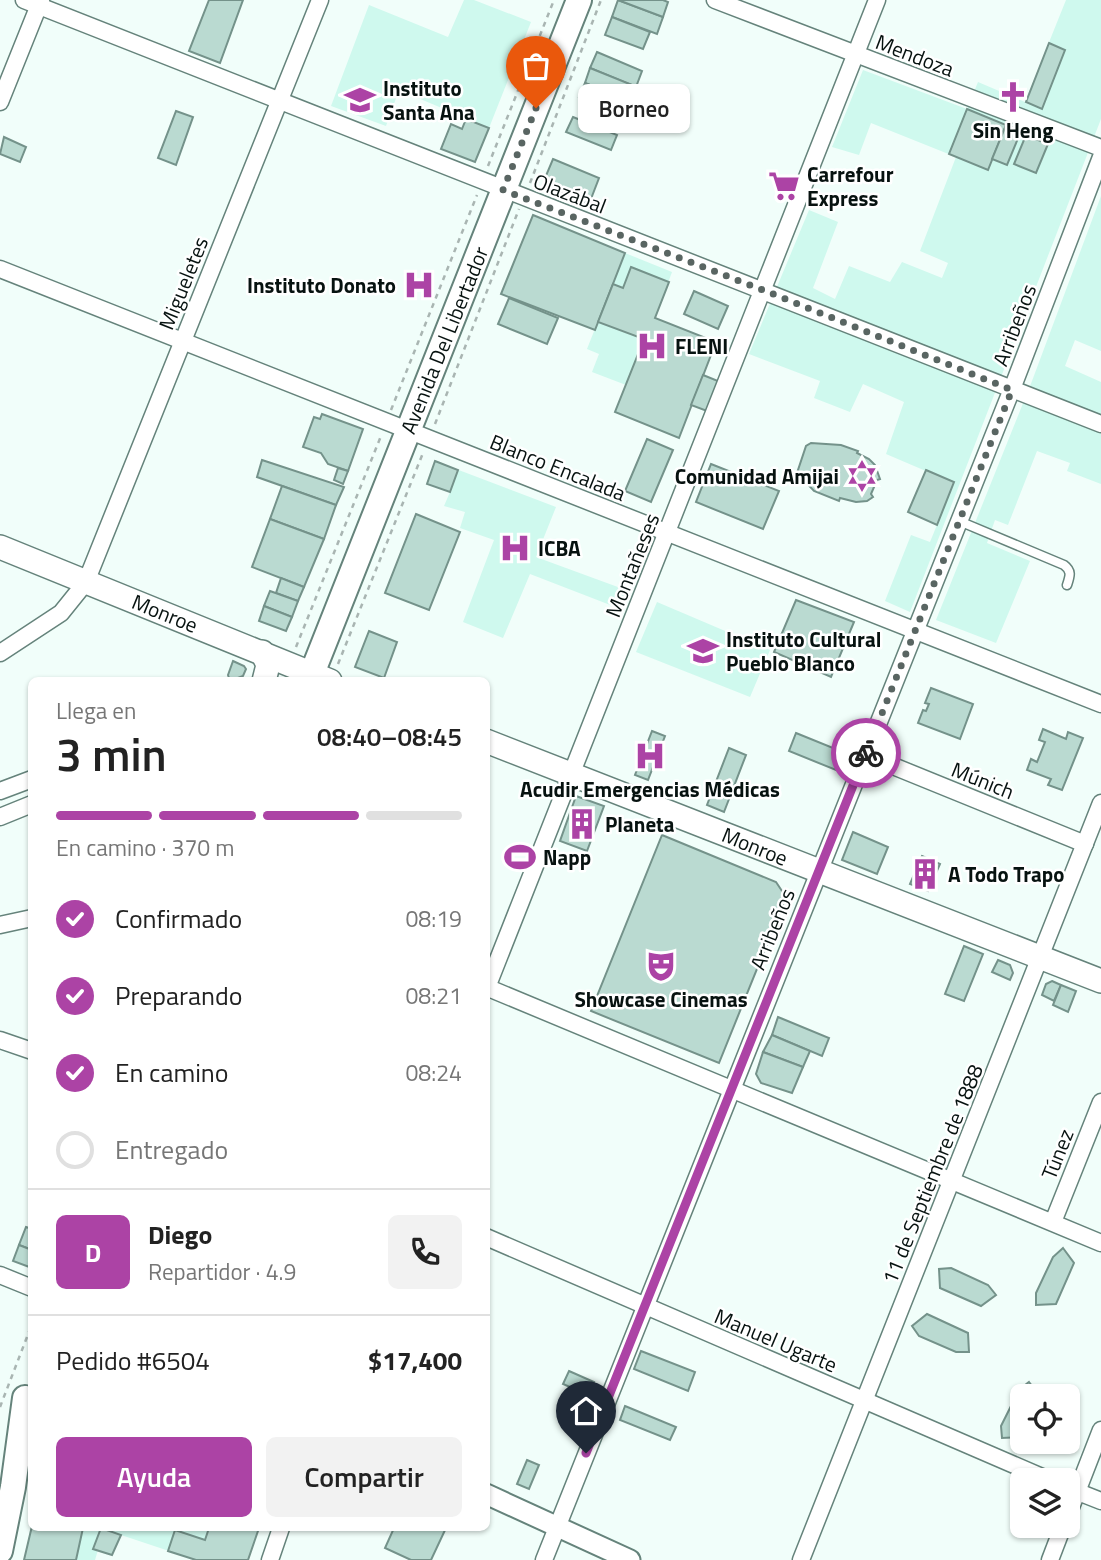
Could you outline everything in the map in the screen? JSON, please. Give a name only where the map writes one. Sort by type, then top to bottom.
[{"type":"main road","name":"Avenida Del Libertador","points":[[313,669],[579,0]]},
{"type":"main road","name":"Monroe","points":[[0,547],[262,652],[313,669]]},
{"type":"main road","points":[[262,652],[268,665],[265,677]]},
{"type":"main road","name":"Monroe","points":[[490,742],[1101,981]]},
{"type":"main road","points":[[0,1460],[28,1391]]},
{"type":"main road","points":[[0,1551],[28,1395]]},
{"type":"street","name":"Migueletes","points":[[0,653],[61,613],[86,582],[320,0]]},
{"type":"street","name":"Mendoza","points":[[715,0],[1101,148]]},
{"type":"street","name":"Montañeses","points":[[490,980],[877,0]]},
{"type":"street","name":"Olazábal","points":[[35,2],[503,190],[1101,424]]},
{"type":"street","points":[[0,102],[35,2]]},
{"type":"street","name":"Arribeños","points":[[544,1560],[1012,390],[1101,157]]},
{"type":"street","name":"Blanco Encalada","points":[[0,269],[1101,704]]},
{"type":"street","name":"Múnich","points":[[866,755],[1085,844]]},
{"type":"street","points":[[0,791],[28,780]]},
{"type":"street","name":"11 de Septiembre de 1888","points":[[801,1560],[1101,803]]},
{"type":"street","points":[[0,817],[28,806]]},
{"type":"street","points":[[0,925],[28,919]]},
{"type":"street","points":[[490,989],[1101,1242]]},
{"type":"street","points":[[0,1040],[28,1050]]},
{"type":"street","name":"Túnez","points":[[1053,1222],[1101,1102]]},
{"type":"street","name":"Manuel Ugarte","points":[[490,1239],[1021,1468]]},
{"type":"street","points":[[0,1275],[28,1286]]},
{"type":"street","points":[[1080,1473],[1101,1430]]},
{"type":"street","points":[[1080,1493],[1101,1501]]},
{"type":"street","points":[[490,1496],[630,1560]]},
{"type":"street","points":[[270,1560],[280,1531]]},
{"type":"street","points":[[1050,1560],[1058,1538]]},
{"type":"lane","points":[[959,521],[1064,565],[1069,569],[1070,575],[1067,584]]},
{"type":"path","points":[[313,669],[503,190],[536,52],[554,0]]},
{"type":"path","points":[[313,669],[503,190],[601,0]]},
{"type":"path","points":[[528,48],[536,52]]},
{"type":"path","points":[[304,637],[313,669]]},
{"type":"path","points":[[0,1408],[28,1334]]},
{"type":"shaded area","points":[[464,0],[474,0],[531,22],[489,128],[399,90],[386,126],[331,106],[369,5],[448,37]]},
{"type":"shaded area","points":[[1066,0],[1101,0],[1101,119],[910,612],[885,601],[911,535],[930,542],[954,483],[886,454],[904,402],[863,384],[850,412],[814,398],[820,381],[749,354],[809,210],[838,222],[813,288],[835,299],[849,266],[890,282],[902,262],[942,278],[948,263],[920,251],[956,157],[871,123],[859,155],[832,147],[863,70],[967,109],[978,82],[1025,102]]},
{"type":"shaded area","points":[[1101,196],[1101,351],[1075,340],[1065,366],[1101,382],[1101,484],[1067,471],[1070,463],[1037,451],[1008,525],[995,520],[987,543],[1030,561],[996,643],[936,620],[1032,381]]},
{"type":"shaded area","name":"FLENI","points":[[625,253],[672,272],[655,318],[716,342],[679,438],[615,412],[626,385],[592,372],[599,354],[587,349]]},
{"type":"shaded area","name":"ICBA","points":[[435,461],[556,507],[536,557],[626,590],[618,608],[530,574],[503,638],[463,622],[494,540],[460,528],[465,512],[444,506],[450,492],[427,484]]},
{"type":"shaded area","name":"Instituto Cultural Pueblo Blanco","points":[[657,602],[770,650],[750,697],[636,652]]},
{"type":"shaded area","points":[[30,1531],[258,1531],[248,1560],[196,1560],[121,1535],[112,1555],[98,1550],[95,1560],[24,1560]]},
{"type":"building","points":[[209,0],[243,0],[220,63],[189,51]]},
{"type":"building","points":[[618,0],[663,17],[657,34],[612,17]]},
{"type":"building","points":[[618,0],[663,0],[668,2],[663,17]]},
{"type":"building","points":[[612,17],[650,32],[643,49],[605,35]]},
{"type":"building","points":[[1049,43],[1065,50],[1042,109],[1026,102]]},
{"type":"building","points":[[597,52],[642,71],[636,87],[590,68]]},
{"type":"building","points":[[590,68],[662,97],[656,112],[585,83]]},
{"type":"building","points":[[585,83],[656,112],[649,128],[579,97]]},
{"type":"building","points":[[967,109],[1006,125],[988,170],[949,154]]},
{"type":"building","points":[[176,111],[193,117],[176,165],[158,158]]},
{"type":"building","points":[[573,117],[617,135],[611,150],[566,132]]},
{"type":"building","points":[[466,119],[489,128],[475,162],[441,149],[451,124],[462,129]]},
{"type":"building","points":[[1006,125],[1021,131],[1007,165],[992,159]]},
{"type":"building","points":[[1026,135],[1048,144],[1036,173],[1014,164]]},
{"type":"building","points":[[4,137],[26,147],[20,162],[0,154]]},
{"type":"building","points":[[553,159],[599,178],[589,204],[553,189],[545,178]]},
{"type":"building","points":[[533,215],[625,253],[595,330],[501,294]]},
{"type":"building","name":"FLENI","points":[[631,267],[669,282],[655,318],[716,342],[679,438],[615,412],[644,339],[598,322],[613,284],[623,288]]},
{"type":"building","points":[[694,291],[728,306],[718,329],[684,314]]},
{"type":"building","points":[[509,298],[558,318],[547,344],[498,324]]},
{"type":"building","points":[[703,375],[718,381],[707,411],[691,405]]},
{"type":"building","points":[[322,414],[363,429],[348,471],[328,464],[321,453],[303,447],[314,417],[320,419]]},
{"type":"building","points":[[647,439],[673,450],[651,502],[625,491]]},
{"type":"building","points":[[811,443],[841,445],[858,451],[857,453],[869,459],[875,465],[880,479],[871,494],[873,497],[867,501],[856,502],[840,498],[839,501],[814,491],[797,473],[806,446]]},
{"type":"building","points":[[262,460],[344,487],[336,505],[257,477]]},
{"type":"building","points":[[435,461],[458,470],[450,492],[427,484]]},
{"type":"building","points":[[711,464],[779,491],[763,529],[696,502]]},
{"type":"building","points":[[338,468],[348,471],[343,484],[334,480]]},
{"type":"building","points":[[926,470],[954,482],[937,525],[908,512]]},
{"type":"building","points":[[282,486],[336,505],[324,539],[270,519]]},
{"type":"building","points":[[416,514],[460,532],[429,610],[385,593]]},
{"type":"building","points":[[270,519],[324,539],[304,587],[252,567]]},
{"type":"building","points":[[281,578],[304,587],[298,601],[276,593]]},
{"type":"building","points":[[270,591],[298,601],[292,617],[264,606]]},
{"type":"building","points":[[796,600],[854,622],[831,677],[774,652]]},
{"type":"building","points":[[264,606],[292,617],[286,631],[259,621]]},
{"type":"building","points":[[369,631],[397,642],[384,677],[355,667]]},
{"type":"building","points":[[233,661],[246,669],[240,677],[228,675]]},
{"type":"building","points":[[931,688],[973,704],[960,739],[918,723],[923,710],[926,711],[929,704],[925,703]]},
{"type":"building","points":[[1043,729],[1066,739],[1068,732],[1083,738],[1062,790],[1048,785],[1051,779],[1027,770],[1031,759],[1037,762],[1045,742],[1039,740]]},
{"type":"building","name":"Acudir Emergencias Médicas","points":[[652,731],[665,736],[648,780],[635,775]]},
{"type":"building","points":[[796,733],[843,752],[836,770],[789,751]]},
{"type":"building","points":[[729,748],[746,755],[724,812],[707,805]]},
{"type":"building","name":"Planeta","points":[[576,796],[604,806],[587,851],[560,841]]},
{"type":"building","points":[[853,832],[888,847],[877,874],[842,860]]},
{"type":"building","points":[[662,835],[776,882],[786,897],[719,1063],[591,1011]]},
{"type":"building","name":"A Todo Trapo","points":[[922,856],[940,864],[928,891],[910,884]]},
{"type":"building","points":[[964,946],[983,954],[964,1001],[945,994]]},
{"type":"building","points":[[998,960],[1010,965],[1013,973],[1010,980],[992,972]]},
{"type":"building","points":[[1052,981],[1061,985],[1054,1001],[1042,995],[1046,984]]},
{"type":"building","points":[[1061,985],[1076,991],[1068,1012],[1053,1005]]},
{"type":"building","points":[[778,1017],[829,1038],[822,1056],[772,1035]]},
{"type":"building","points":[[772,1035],[810,1051],[803,1067],[763,1052]]},
{"type":"building","points":[[763,1052],[803,1067],[792,1093],[761,1083],[756,1074]]},
{"type":"building","points":[[26,1227],[28,1228],[28,1248],[19,1245]]},
{"type":"building","points":[[19,1245],[28,1248],[28,1267],[13,1261]]},
{"type":"building","points":[[1063,1248],[1074,1263],[1056,1304],[1036,1305],[1036,1293],[1053,1257]]},
{"type":"building","points":[[951,1268],[988,1285],[996,1295],[981,1306],[940,1288],[939,1269]]},
{"type":"building","points":[[927,1314],[968,1333],[969,1352],[956,1352],[919,1336],[912,1326]]},
{"type":"building","points":[[641,1351],[695,1372],[688,1391],[634,1369]]},
{"type":"building","points":[[569,1371],[594,1382],[588,1395],[563,1384]]},
{"type":"building","points":[[625,1406],[676,1427],[670,1440],[620,1420]]},
{"type":"building","points":[[1010,1408],[1010,1438],[1002,1438],[1001,1426]]},
{"type":"building","points":[[527,1460],[539,1465],[529,1489],[517,1484]]},
{"type":"building","points":[[31,1531],[82,1531],[76,1560],[24,1560]]},
{"type":"building","points":[[100,1531],[121,1535],[112,1555],[93,1549]]},
{"type":"building","points":[[175,1531],[205,1540],[208,1531],[258,1531],[248,1560],[196,1560],[168,1551]]},
{"type":"building","points":[[393,1531],[445,1531],[431,1560],[411,1560],[385,1548]]},
{"type":"way so far","points":[[536,108],[503,190],[1012,390],[866,753]]},
{"type":"place","name":"Sin Heng","points":[[1013,97]]},
{"type":"place","name":"Instituto Santa Ana","points":[[360,100]]},
{"type":"place","name":"Borneo","points":[[536,108]]},
{"type":"place","name":"Carrefour Express","points":[[784,186]]},
{"type":"place","name":"Instituto Donato","points":[[419,285]]},
{"type":"place","name":"FLENI","points":[[652,346]]},
{"type":"place","name":"Comunidad Amijai","points":[[862,476]]},
{"type":"place","name":"ICBA","points":[[515,548]]},
{"type":"place","name":"Instituto Cultural Pueblo Blanco","points":[[703,651]]},
{"type":"place","name":"Acudir Emergencias Médicas","points":[[650,756]]},
{"type":"place","name":"Planeta","points":[[582,824]]},
{"type":"place","name":"Napp","points":[[520,857]]},
{"type":"place","name":"A Todo Trapo","points":[[925,874]]},
{"type":"place","name":"Showcase Cinemas","points":[[661,966]]},
{"type":"route","points":[[586,1453],[866,753]]}]
